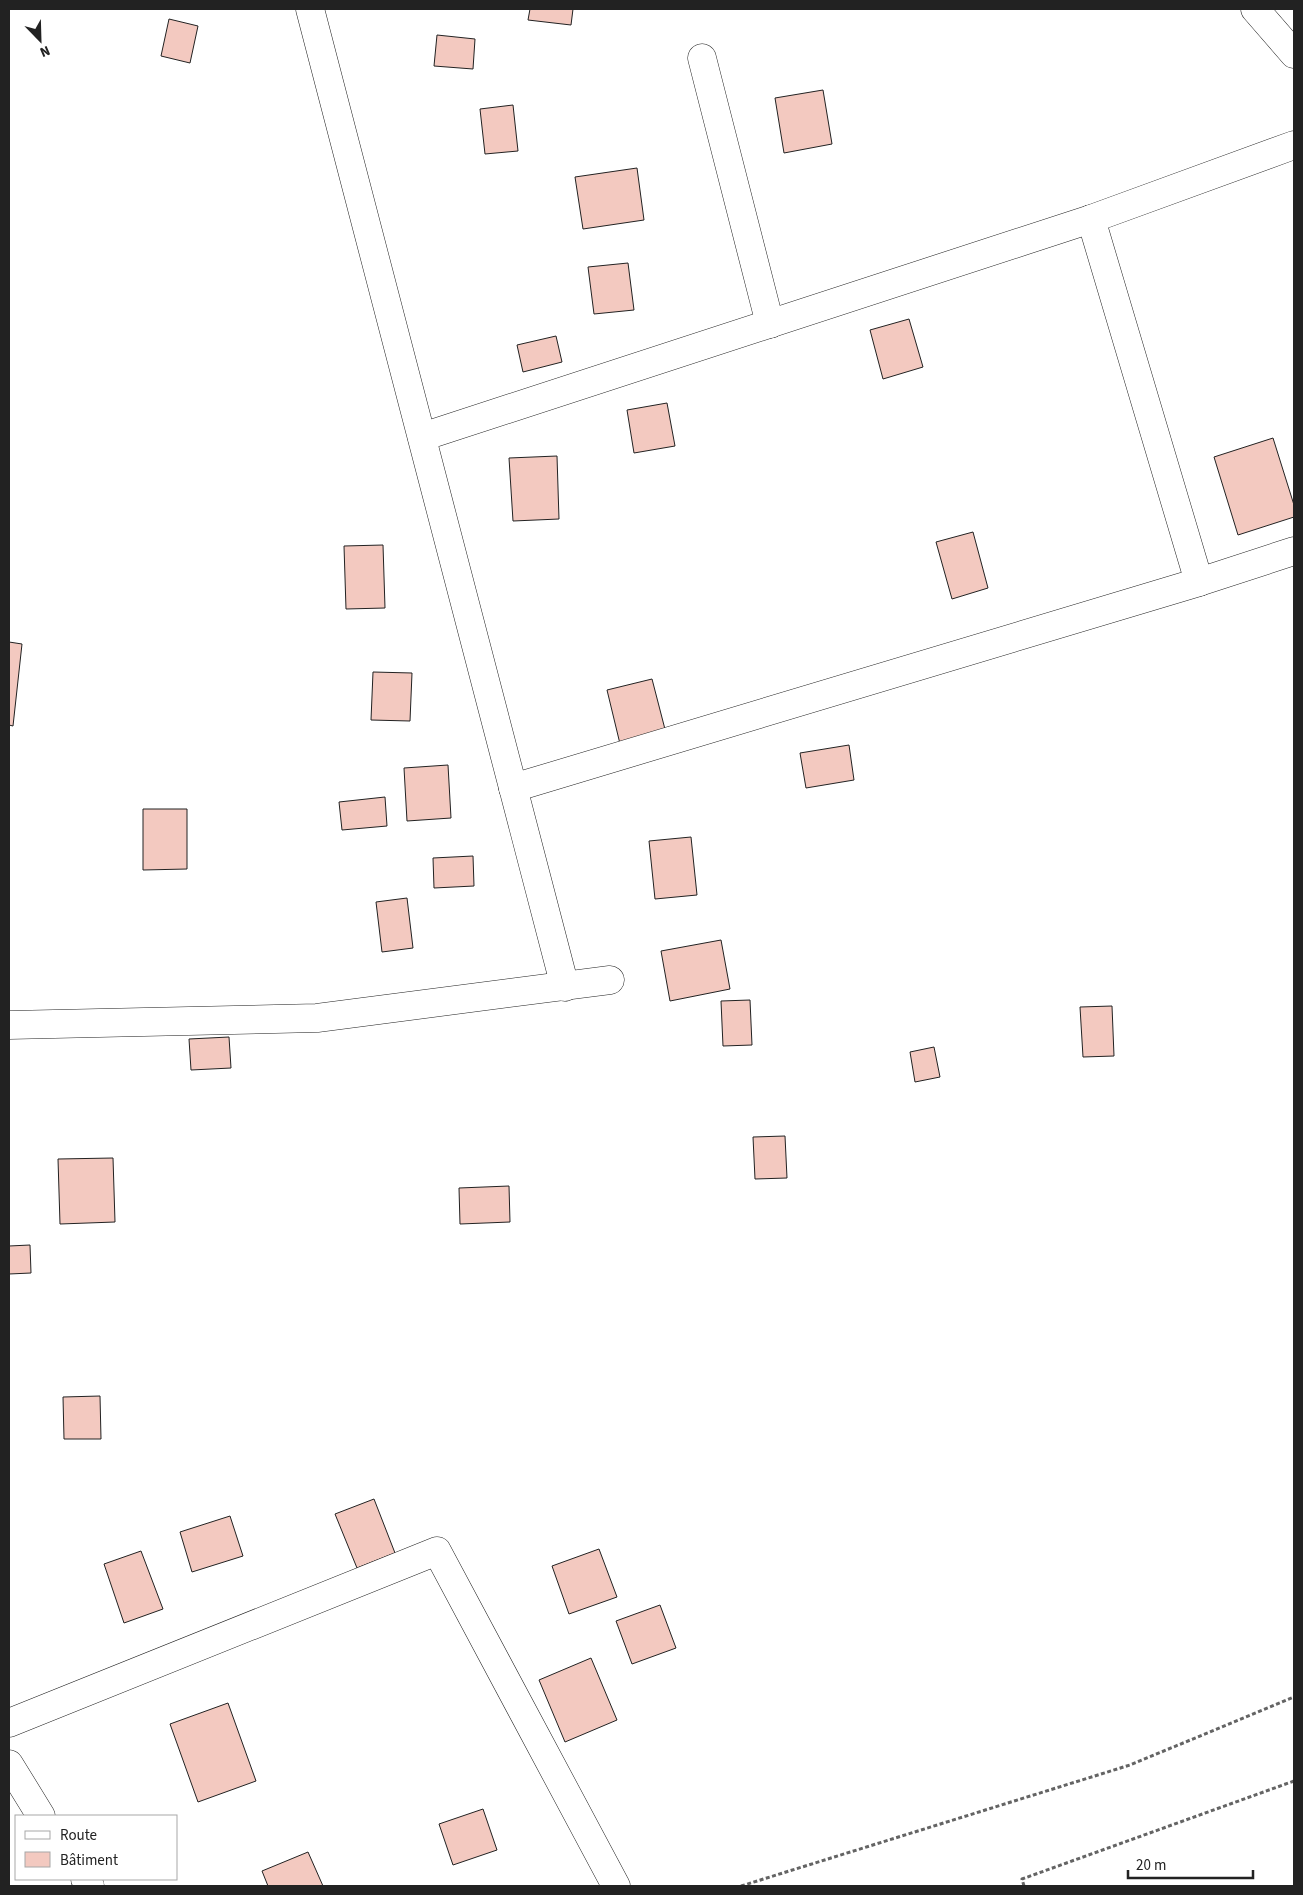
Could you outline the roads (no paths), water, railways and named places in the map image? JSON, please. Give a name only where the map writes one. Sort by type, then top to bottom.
[{"type":"street","points":[[310,9],[565,987]]},
{"type":"street","points":[[1255,9],[1294,54]]},
{"type":"street","points":[[702,58],[770,324]]},
{"type":"street","points":[[422,437],[1092,219],[1294,145]]},
{"type":"street","points":[[1092,219],[1199,582]]},
{"type":"street","points":[[513,788],[1199,582],[1294,551]]},
{"type":"street","points":[[9,1025],[317,1018],[610,980]]},
{"type":"street","points":[[9,1723],[437,1551],[616,1886]]},
{"type":"street","points":[[9,1764],[39,1815]]}]
